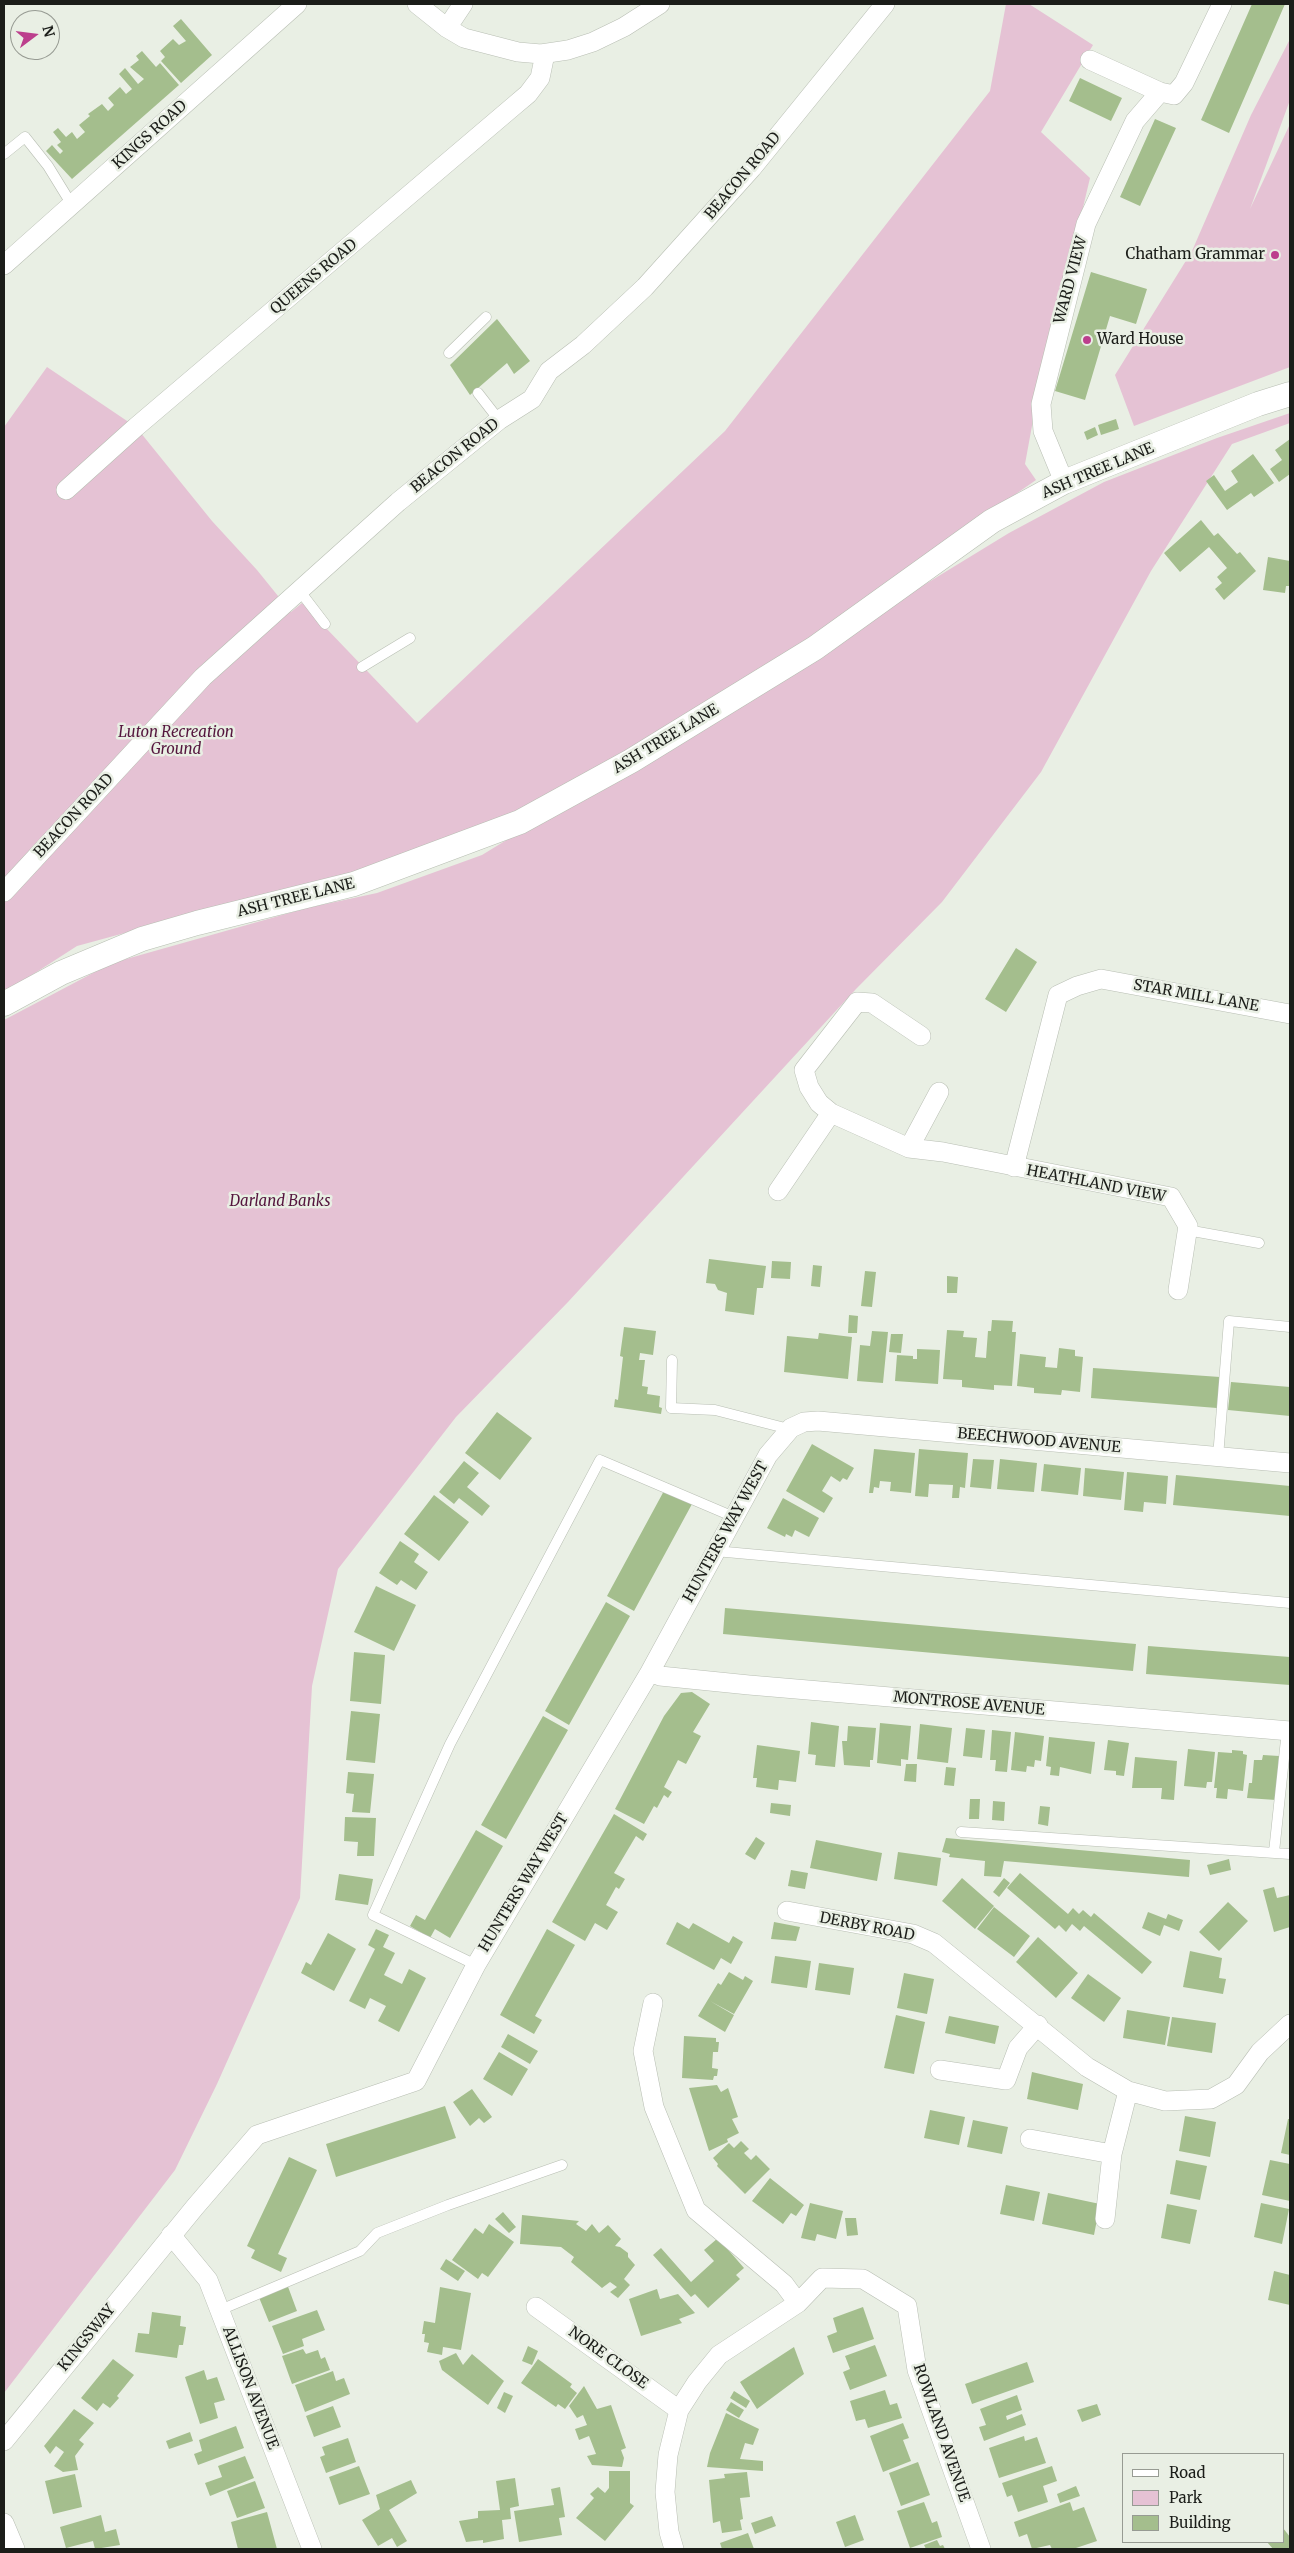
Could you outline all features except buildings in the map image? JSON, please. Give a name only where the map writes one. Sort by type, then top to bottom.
[{"type":"street","name":"KINGS ROAD","points":[[4,265],[297,4]]},
{"type":"street","points":[[417,4],[447,28],[464,38],[518,52],[545,54],[568,50],[593,42],[620,29],[660,4]]},
{"type":"street","points":[[447,28],[463,4]]},
{"type":"street","name":"BEACON ROAD","points":[[4,892],[203,677],[398,502],[499,420],[532,399],[549,371],[614,317],[672,260],[752,168],[885,4]]},
{"type":"street","points":[[1090,60],[1160,92],[1174,94],[1184,83],[1222,4]]},
{"type":"street","name":"QUEENS ROAD","points":[[66,490],[136,428],[528,94],[540,78],[545,54]]},
{"type":"street","name":"WARD VIEW","points":[[1064,482],[1048,445],[1041,418],[1042,396],[1051,354],[1086,224],[1135,121],[1160,92]]},
{"type":"street","name":"ASH TREE LANE","points":[[4,1004],[61,973],[134,942],[197,923],[354,884],[520,822],[631,761],[815,648],[992,521],[1064,482],[1258,404],[1290,394]]},
{"type":"street","name":"STAR MILL LANE","points":[[1101,979],[1290,1014]]},
{"type":"street","name":"HEATHLAND VIEW","points":[[1014,1167],[1058,995],[1077,986],[1101,979]]},
{"type":"street","name":"HEATHLAND VIEW","points":[[921,1036],[872,1003],[857,1002],[804,1070],[808,1087],[819,1102],[831,1113],[909,1148],[943,1152],[1171,1197],[1188,1226],[1187,1230]]},
{"type":"street","points":[[909,1148],[939,1092]]},
{"type":"street","points":[[778,1191],[831,1113]]},
{"type":"street","points":[[1178,1290],[1187,1230]]},
{"type":"street","name":"BEECHWOOD AVENUE","points":[[789,1429],[804,1422],[818,1421],[1290,1463]]},
{"type":"street","name":"HUNTERS WAY WEST","points":[[171,2236],[257,2135],[416,2081],[476,1965],[650,1672],[768,1455],[789,1429]]},
{"type":"street","name":"MONTROSE AVENUE","points":[[650,1672],[660,1676],[749,1685],[1289,1731]]},
{"type":"street","name":"DERBY ROAD","points":[[787,1911],[913,1934],[934,1943],[1088,2067],[1128,2090],[1165,2101],[1211,2099],[1236,2085],[1260,2052],[1290,2024]]},
{"type":"street","points":[[653,2003],[642,2051],[654,2107],[696,2210],[784,2284],[798,2303],[719,2355],[697,2382],[679,2410],[668,2455],[665,2492],[669,2532],[674,2549]]},
{"type":"street","points":[[940,2070],[1006,2080],[1018,2048],[1038,2025]]},
{"type":"street","points":[[1105,2219],[1112,2154],[1128,2090]]},
{"type":"street","points":[[1030,2139],[1112,2154]]},
{"type":"street","name":"ALLISON AVENUE","points":[[171,2236],[208,2280],[312,2549]]},
{"type":"street","name":"KINGSWAY","points":[[4,2441],[171,2236]]},
{"type":"street","name":"ROWLAND AVENUE","points":[[798,2303],[822,2278],[863,2279],[907,2306],[917,2370],[981,2549]]},
{"type":"street","name":"NORE CLOSE","points":[[536,2307],[679,2410]]},
{"type":"street","points":[[4,2523],[15,2549]]},
{"type":"lane","points":[[4,154],[25,137],[48,166],[72,205]]},
{"type":"lane","points":[[449,353],[486,317]]},
{"type":"lane","points":[[478,393],[499,420]]},
{"type":"lane","points":[[299,590],[325,624]]},
{"type":"lane","points":[[362,667],[410,638]]},
{"type":"lane","points":[[1187,1230],[1259,1243]]},
{"type":"lane","points":[[1218,1457],[1228,1321],[1290,1327]]},
{"type":"lane","points":[[672,1360],[671,1408],[715,1410],[789,1429]]},
{"type":"lane","points":[[476,1965],[372,1915],[450,1744],[600,1460],[734,1517]]},
{"type":"lane","points":[[716,1551],[1290,1603]]},
{"type":"lane","points":[[1274,1852],[1289,1731]]},
{"type":"lane","points":[[961,1832],[1290,1854]]},
{"type":"lane","points":[[220,2310],[360,2250],[377,2233],[448,2205],[562,2165]]},
{"type":"green space","name":"Luton Recreation Ground","points":[[1006,4],[1029,4],[1093,45],[1041,132],[1090,178],[1036,404],[1025,464],[1036,480],[631,761],[391,872],[242,901],[77,946],[4,993],[4,427],[47,367],[136,427],[212,521],[257,570],[291,612],[302,603],[417,723],[725,431],[990,91]]},
{"type":"green space","points":[[1290,39],[1290,100],[1250,209],[1290,124],[1290,367],[1134,426],[1115,375],[1192,251],[1251,115]]},
{"type":"green space","name":"Darland Banks","points":[[1290,413],[1290,423],[1232,444],[1151,571],[1041,772],[942,902],[856,989],[568,1302],[456,1417],[338,1569],[312,1686],[300,1898],[217,2084],[175,2170],[4,2393],[4,1020],[112,963],[307,908],[377,893],[482,855],[1009,533],[1104,482],[1217,438]]},
{"type":"place","name":"Chatham Grammar","points":[[1275,255]]},
{"type":"place","name":"Ward House","points":[[1087,340]]}]
